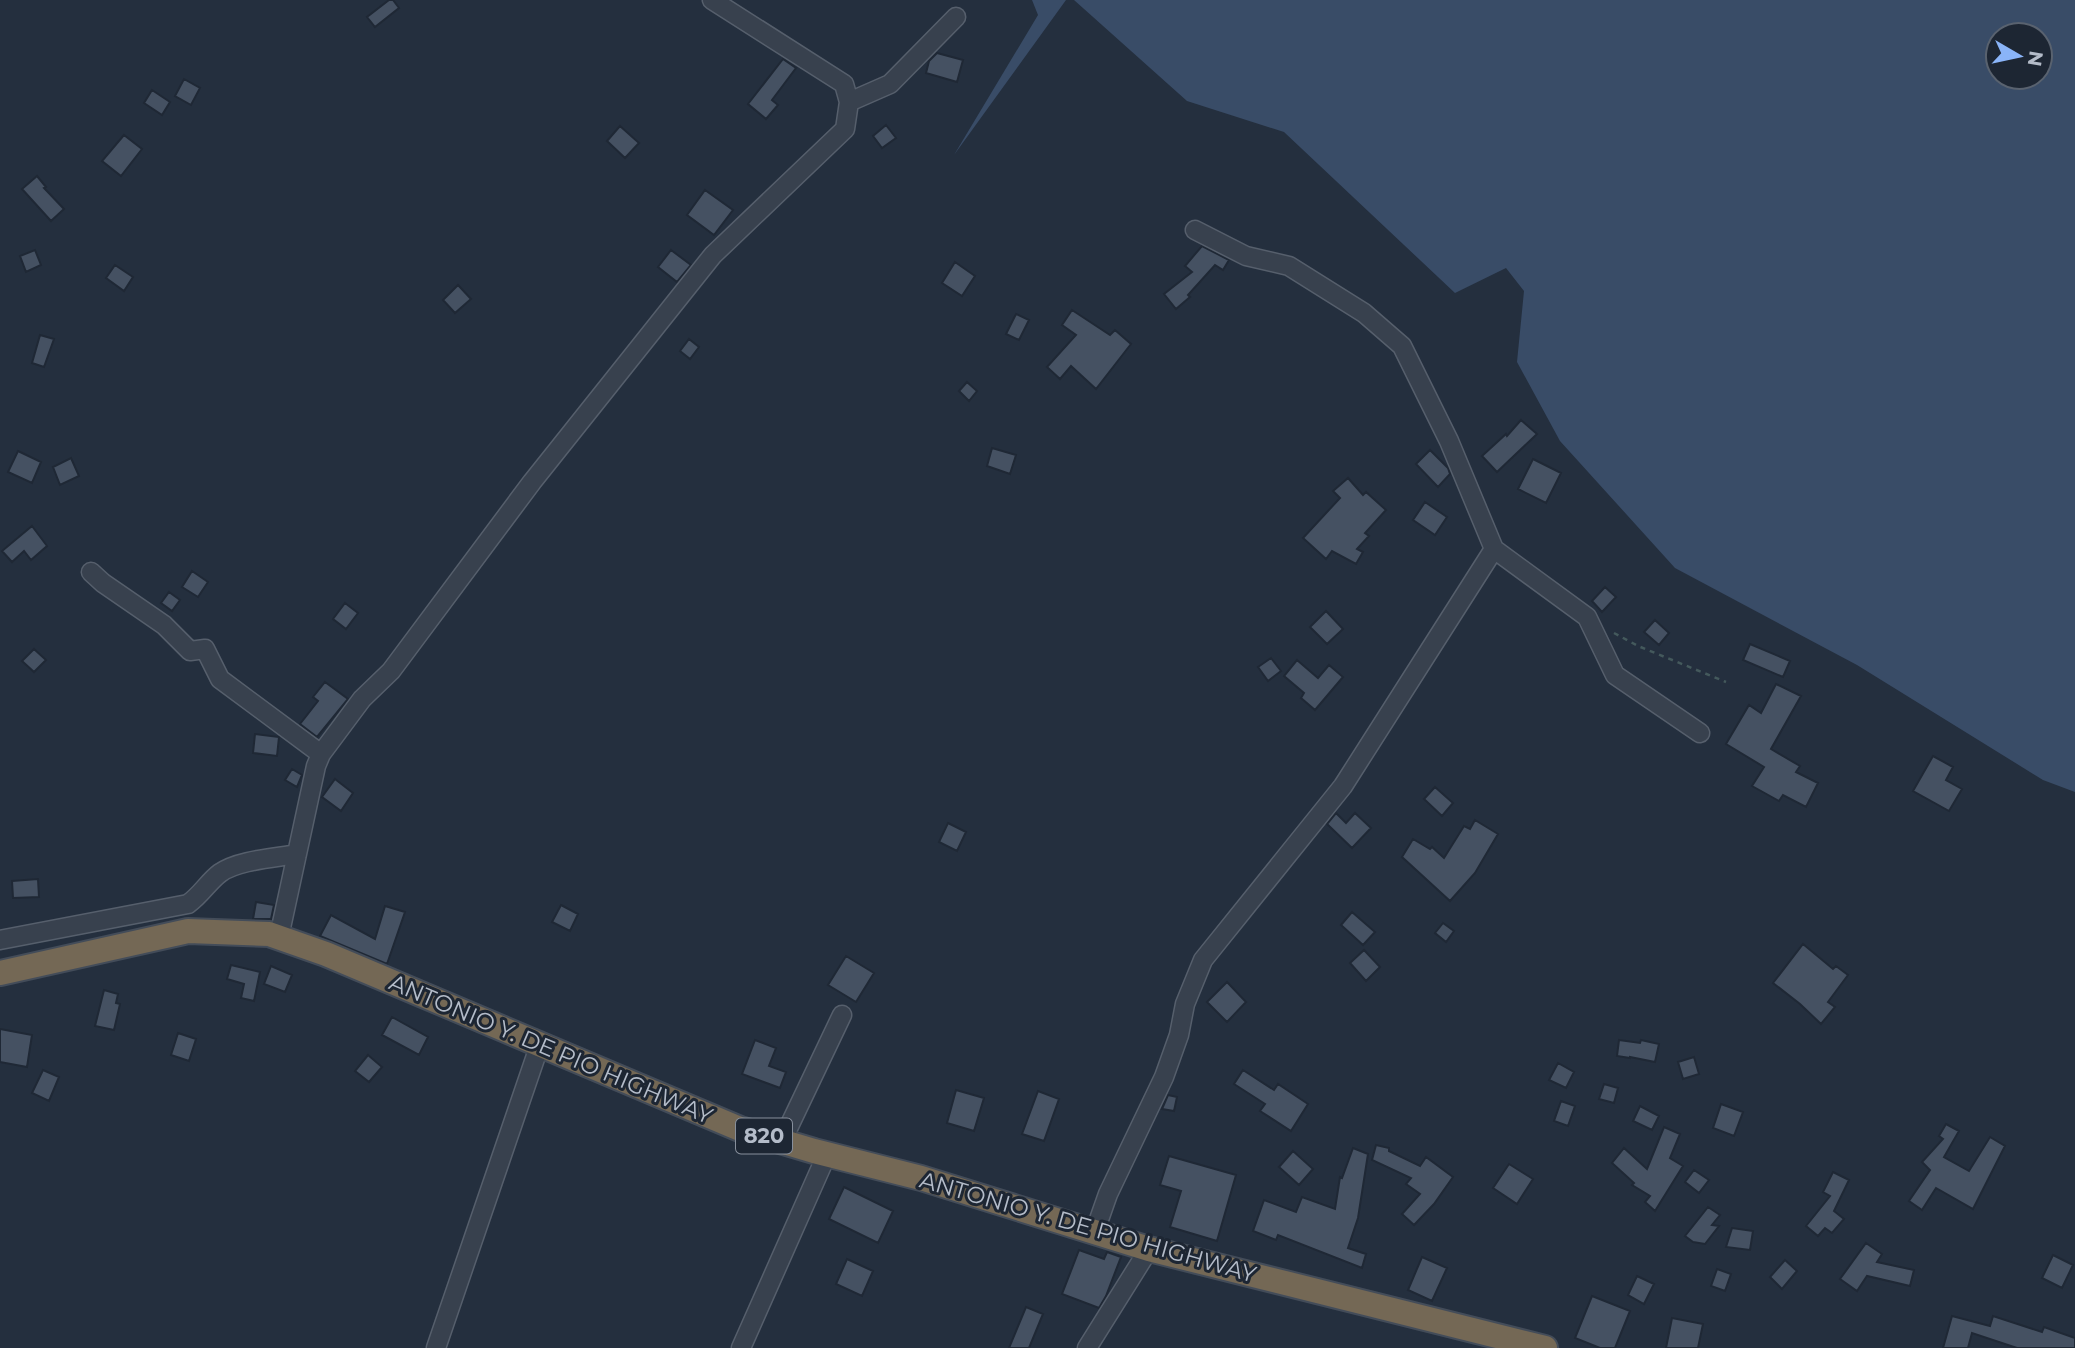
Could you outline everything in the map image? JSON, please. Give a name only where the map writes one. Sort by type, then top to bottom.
[{"type":"highway","name":"ANTONIO Y. DE PIO HIGHWAY","points":[[0,973],[188,930],[279,937],[326,954],[740,1129],[921,1178],[1149,1250],[1545,1348]]},
{"type":"street","points":[[279,937],[316,766],[321,754],[362,699],[391,671],[532,482],[713,255],[845,129],[849,102],[844,84],[712,0]]},
{"type":"street","points":[[849,102],[890,85],[956,17]]},
{"type":"street","points":[[1195,230],[1246,256],[1289,266],[1363,313],[1402,346],[1449,440],[1494,549],[1587,617],[1615,675],[1700,733]]},
{"type":"street","points":[[1095,1231],[1108,1194],[1164,1077],[1179,1035],[1185,1004],[1203,960],[1343,786],[1494,549]]},
{"type":"street","points":[[91,572],[164,625],[190,652],[205,649],[220,679],[321,754]]},
{"type":"street","points":[[0,940],[188,904],[221,872],[248,863],[297,854]]},
{"type":"street","points":[[782,1141],[842,1015]]},
{"type":"street","points":[[436,1348],[540,1044]]},
{"type":"street","points":[[741,1348],[827,1154]]},
{"type":"street","points":[[1087,1348],[1149,1250]]},
{"type":"path","points":[[1587,617],[1638,646],[1726,682]]},
{"type":"water","points":[[1032,0],[1066,0],[954,155],[1038,15]]},
{"type":"water","points":[[1074,0],[2075,0],[2075,792],[2043,780],[1857,665],[1675,568],[1560,441],[1517,362],[1524,291],[1506,268],[1455,293],[1284,132],[1187,101]]},
{"type":"building","points":[[389,0],[393,0],[399,8],[375,27],[367,17]]},
{"type":"building","points":[[937,53],[963,60],[957,82],[926,73],[929,61]]},
{"type":"building","points":[[783,59],[796,68],[772,100],[778,105],[766,119],[748,104]]},
{"type":"building","points":[[184,79],[200,88],[191,105],[175,96]]},
{"type":"building","points":[[152,90],[170,102],[162,115],[144,103]]},
{"type":"building","points":[[886,125],[896,138],[882,148],[873,136]]},
{"type":"building","points":[[620,126],[639,143],[625,158],[607,141]]},
{"type":"building","points":[[124,135],[142,149],[121,176],[102,161]]},
{"type":"building","points":[[37,176],[46,187],[44,188],[64,209],[51,221],[22,189]]},
{"type":"building","points":[[705,190],[733,210],[714,235],[687,215]]},
{"type":"building","points":[[1202,246],[1229,260],[1223,270],[1215,265],[1188,295],[1190,297],[1176,309],[1164,294],[1192,272],[1185,266]]},
{"type":"building","points":[[35,250],[41,265],[26,272],[20,256]]},
{"type":"building","points":[[671,250],[691,265],[677,282],[658,267]]},
{"type":"building","points":[[955,262],[975,276],[962,296],[942,283]]},
{"type":"building","points":[[115,265],[133,277],[124,291],[106,278]]},
{"type":"building","points":[[458,285],[471,299],[455,313],[443,300]]},
{"type":"building","points":[[1072,310],[1110,335],[1115,330],[1131,344],[1096,389],[1071,366],[1060,379],[1047,367],[1076,335],[1062,325]]},
{"type":"building","points":[[1016,314],[1029,320],[1019,340],[1006,334]]},
{"type":"building","points":[[40,335],[54,339],[44,367],[32,363]]},
{"type":"building","points":[[689,339],[699,347],[690,359],[680,351]]},
{"type":"building","points":[[967,382],[977,391],[969,401],[959,391]]},
{"type":"building","points":[[1521,420],[1537,434],[1497,472],[1482,456],[1506,434],[1507,436]]},
{"type":"building","points":[[992,448],[1016,455],[1010,474],[987,466]]},
{"type":"building","points":[[1430,450],[1448,468],[1450,474],[1438,487],[1416,464]]},
{"type":"building","points":[[18,451],[41,462],[32,483],[8,472]]},
{"type":"building","points":[[71,458],[79,476],[60,485],[53,467]]},
{"type":"building","points":[[1533,459],[1561,473],[1546,503],[1518,489]]},
{"type":"building","points":[[1348,478],[1363,495],[1366,492],[1386,510],[1365,533],[1369,536],[1357,549],[1363,552],[1356,564],[1332,551],[1326,559],[1303,538],[1340,498],[1333,491]]},
{"type":"building","points":[[1425,502],[1447,517],[1435,535],[1413,520]]},
{"type":"building","points":[[32,526],[47,546],[31,560],[24,551],[12,562],[2,551]]},
{"type":"building","points":[[192,571],[208,582],[198,597],[182,587]]},
{"type":"building","points":[[1605,587],[1616,597],[1602,612],[1592,601]]},
{"type":"building","points":[[169,592],[180,600],[172,611],[161,603]]},
{"type":"building","points":[[345,603],[358,613],[346,629],[333,619]]},
{"type":"building","points":[[1326,611],[1343,629],[1327,644],[1310,627]]},
{"type":"building","points":[[1655,620],[1669,633],[1659,645],[1644,632]]},
{"type":"building","points":[[1750,644],[1790,661],[1783,677],[1743,660]]},
{"type":"building","points":[[34,649],[46,660],[34,672],[22,661]]},
{"type":"building","points":[[1271,658],[1281,671],[1268,681],[1258,667]]},
{"type":"building","points":[[1297,660],[1318,678],[1329,665],[1343,677],[1315,710],[1301,698],[1304,693],[1284,676]]},
{"type":"building","points":[[325,682],[348,699],[317,737],[300,724],[318,701],[313,697]]},
{"type":"building","points":[[1776,684],[1801,696],[1771,749],[1800,766],[1796,772],[1818,783],[1806,807],[1783,795],[1779,801],[1752,786],[1764,767],[1726,744],[1749,705],[1761,713]]},
{"type":"building","points":[[255,734],[279,737],[277,756],[253,753]]},
{"type":"building","points":[[1933,756],[1953,767],[1946,780],[1962,789],[1949,811],[1913,791]]},
{"type":"building","points":[[292,769],[302,775],[297,787],[285,780]]},
{"type":"building","points":[[335,779],[353,793],[341,811],[322,797]]},
{"type":"building","points":[[1435,787],[1453,803],[1442,816],[1424,799]]},
{"type":"building","points":[[1336,813],[1346,823],[1355,813],[1371,828],[1352,848],[1327,824]]},
{"type":"building","points":[[1475,820],[1498,834],[1475,873],[1450,901],[1402,857],[1413,839],[1430,849],[1432,847],[1444,858],[1464,826],[1470,829]]},
{"type":"building","points":[[948,823],[966,832],[957,851],[939,842]]},
{"type":"building","points":[[38,879],[39,897],[13,898],[12,881]]},
{"type":"building","points":[[256,902],[274,905],[271,919],[253,919]]},
{"type":"building","points":[[561,905],[578,914],[570,931],[552,922]]},
{"type":"building","points":[[385,906],[405,912],[387,964],[320,936],[331,915],[375,939]]},
{"type":"building","points":[[1352,912],[1375,932],[1363,945],[1341,925]]},
{"type":"building","points":[[1443,923],[1454,931],[1446,942],[1435,933]]},
{"type":"building","points":[[1803,944],[1833,969],[1836,966],[1848,975],[1828,1002],[1835,1007],[1821,1024],[1773,983]]},
{"type":"building","points":[[1364,950],[1380,967],[1366,981],[1350,963]]},
{"type":"building","points":[[846,956],[874,973],[856,1002],[828,985]]},
{"type":"building","points":[[231,965],[260,972],[254,1001],[241,998],[244,984],[227,979]]},
{"type":"building","points":[[271,966],[292,975],[285,992],[264,984]]},
{"type":"building","points":[[1227,982],[1246,1002],[1227,1022],[1207,1002]]},
{"type":"building","points":[[104,990],[118,994],[116,1003],[120,1004],[114,1030],[95,1026]]},
{"type":"building","points":[[392,1017],[428,1037],[419,1055],[382,1035]]},
{"type":"building","points":[[0,1029],[32,1035],[27,1067],[0,1062]]},
{"type":"building","points":[[178,1033],[196,1039],[189,1061],[171,1055]]},
{"type":"building","points":[[755,1040],[776,1048],[769,1066],[786,1072],[780,1088],[742,1074]]},
{"type":"building","points":[[1619,1040],[1640,1043],[1641,1040],[1659,1044],[1655,1062],[1617,1056]]},
{"type":"building","points":[[368,1055],[382,1067],[369,1082],[355,1071]]},
{"type":"building","points":[[1694,1057],[1699,1074],[1683,1079],[1678,1062]]},
{"type":"building","points":[[1558,1063],[1574,1072],[1566,1088],[1549,1080]]},
{"type":"building","points":[[43,1070],[59,1077],[49,1101],[32,1093]]},
{"type":"building","points":[[1243,1070],[1274,1090],[1278,1084],[1308,1104],[1291,1131],[1260,1111],[1265,1104],[1234,1084]]},
{"type":"building","points":[[1604,1084],[1618,1088],[1614,1103],[1599,1099]]},
{"type":"building","points":[[956,1090],[984,1098],[974,1131],[947,1123]]},
{"type":"building","points":[[1038,1091],[1059,1099],[1044,1141],[1022,1134]]},
{"type":"building","points":[[1168,1095],[1177,1097],[1174,1111],[1162,1109]]},
{"type":"building","points":[[1561,1101],[1575,1106],[1568,1126],[1554,1121]]},
{"type":"building","points":[[1721,1104],[1743,1112],[1734,1136],[1713,1128]]},
{"type":"building","points":[[1640,1106],[1659,1116],[1652,1130],[1633,1121]]},
{"type":"building","points":[[1946,1124],[1959,1131],[1944,1157],[1969,1171],[1990,1137],[2005,1146],[1973,1209],[1936,1188],[1922,1210],[1909,1201],[1930,1170],[1922,1162],[1943,1139],[1939,1136]]},
{"type":"building","points":[[1664,1127],[1680,1134],[1670,1158],[1683,1166],[1655,1211],[1645,1202],[1650,1196],[1632,1185],[1634,1183],[1612,1163],[1624,1148],[1647,1169]]},
{"type":"building","points":[[1376,1145],[1389,1148],[1389,1151],[1420,1166],[1426,1157],[1453,1177],[1434,1204],[1414,1225],[1402,1214],[1420,1194],[1406,1184],[1411,1178],[1372,1160]]},
{"type":"building","points":[[1353,1148],[1368,1154],[1358,1218],[1348,1248],[1366,1254],[1362,1268],[1278,1235],[1276,1240],[1253,1231],[1264,1200],[1296,1212],[1302,1197],[1335,1209],[1340,1177],[1342,1178]]},
{"type":"building","points":[[1293,1151],[1313,1169],[1299,1185],[1279,1167]]},
{"type":"building","points":[[1169,1156],[1236,1175],[1217,1241],[1170,1227],[1181,1191],[1160,1185]]},
{"type":"building","points":[[1509,1164],[1533,1179],[1517,1204],[1493,1188]]},
{"type":"building","points":[[1694,1170],[1709,1180],[1699,1193],[1685,1182]]},
{"type":"building","points":[[1833,1172],[1849,1180],[1834,1211],[1844,1219],[1832,1233],[1825,1228],[1818,1236],[1806,1226],[1830,1196],[1823,1192]]},
{"type":"building","points":[[844,1187],[893,1211],[878,1243],[829,1219]]},
{"type":"building","points":[[1708,1207],[1720,1215],[1712,1225],[1719,1226],[1705,1244],[1693,1242],[1685,1236]]},
{"type":"building","points":[[1732,1228],[1753,1231],[1750,1250],[1726,1247]]},
{"type":"building","points":[[1866,1243],[1882,1254],[1877,1262],[1914,1270],[1910,1286],[1867,1276],[1857,1291],[1840,1279]]},
{"type":"building","points":[[1079,1250],[1104,1259],[1107,1252],[1121,1257],[1099,1308],[1062,1294]]},
{"type":"building","points":[[2053,1255],[2073,1265],[2062,1288],[2042,1278]]},
{"type":"building","points":[[1422,1257],[1447,1268],[1432,1301],[1408,1290]]},
{"type":"building","points":[[847,1259],[873,1271],[862,1296],[836,1284]]},
{"type":"building","points":[[1785,1260],[1797,1271],[1782,1289],[1770,1277]]},
{"type":"building","points":[[1717,1269],[1731,1274],[1725,1291],[1711,1286]]},
{"type":"building","points":[[1637,1276],[1654,1284],[1644,1304],[1628,1295]]},
{"type":"building","points":[[1592,1296],[1630,1311],[1615,1348],[1600,1348],[1575,1338]]},
{"type":"building","points":[[1026,1307],[1043,1314],[1029,1348],[1009,1348]]},
{"type":"building","points":[[1952,1316],[1990,1326],[1993,1316],[2042,1332],[2044,1327],[2075,1338],[2075,1348],[2017,1348],[1972,1333],[1968,1348],[1943,1348]]},
{"type":"building","points":[[1672,1318],[1703,1324],[1698,1348],[1666,1348]]}]
